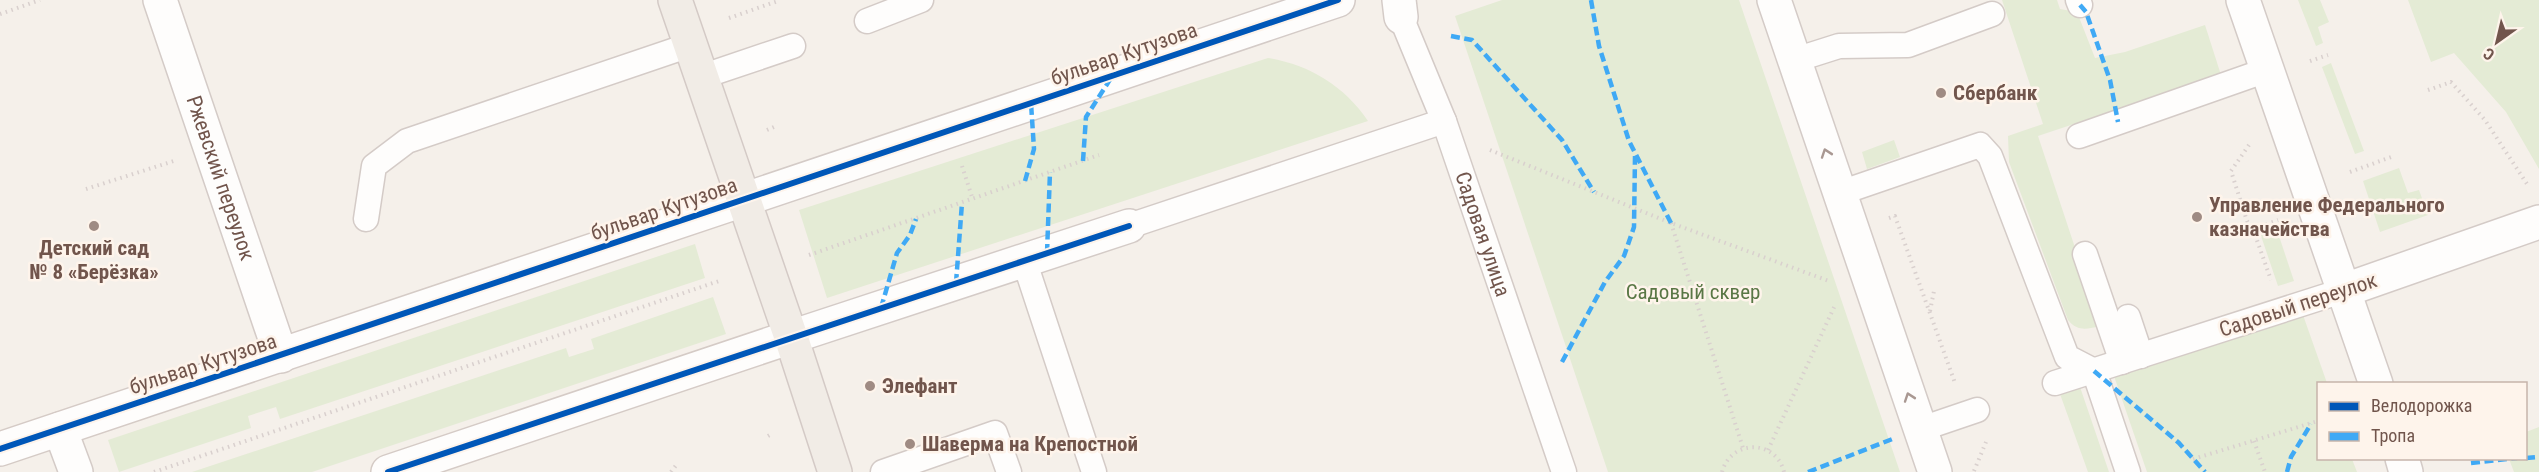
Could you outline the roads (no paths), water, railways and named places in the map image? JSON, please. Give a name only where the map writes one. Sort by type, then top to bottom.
[{"type":"main road","points":[[675,0],[835,472]]},
{"type":"street","name":"Ржевский переулок","points":[[160,0],[281,356]]},
{"type":"street","name":"бульвар Кутузова","points":[[0,448],[281,356],[1338,0]]},
{"type":"street","points":[[1774,0],[1935,472]]},
{"type":"street","points":[[2243,0],[2375,382]]},
{"type":"street","name":"Садовый переулок","points":[[2345,290],[2539,222]]},
{"type":"street","points":[[388,472],[422,467],[791,337],[1129,226]]},
{"type":"street","points":[[60,429],[76,472]]},
{"type":"lane","points":[[875,12],[921,0]]},
{"type":"lane","name":"Садовая улица","points":[[1400,9],[1444,121],[1564,472]]},
{"type":"lane","points":[[1795,60],[1839,46],[1908,45],[1992,14]]},
{"type":"lane","points":[[366,219],[374,165],[407,141],[690,45]]},
{"type":"lane","points":[[701,77],[793,46]]},
{"type":"lane","points":[[2079,136],[2267,70]]},
{"type":"lane","points":[[1129,226],[1444,121]]},
{"type":"lane","points":[[1840,193],[1980,145],[1990,156],[2067,357],[2094,371],[2128,472]]},
{"type":"lane","points":[[2085,254],[2131,359]]},
{"type":"lane","points":[[1024,260],[1094,472]]},
{"type":"lane","name":"Садовый переулок","points":[[2055,383],[2345,290]]},
{"type":"lane","points":[[2128,317],[2131,359]]},
{"type":"lane","points":[[1921,429],[1972,412]]},
{"type":"lane","points":[[883,472],[995,433],[1009,472]]},
{"type":"place","name":"Сбербанк","points":[[1941,93]]},
{"type":"place","name":"Управление Федерального казначейства","points":[[2197,217]]},
{"type":"place","name":"Детский сад № 8 «Берёзка»","points":[[94,226]]},
{"type":"place","name":"Элефант","points":[[870,386]]},
{"type":"place","name":"Шаверма на Крепостной","points":[[910,444]]},
{"type":"park label","name":"Садовый сквер","points":[[1693,292]]}]
